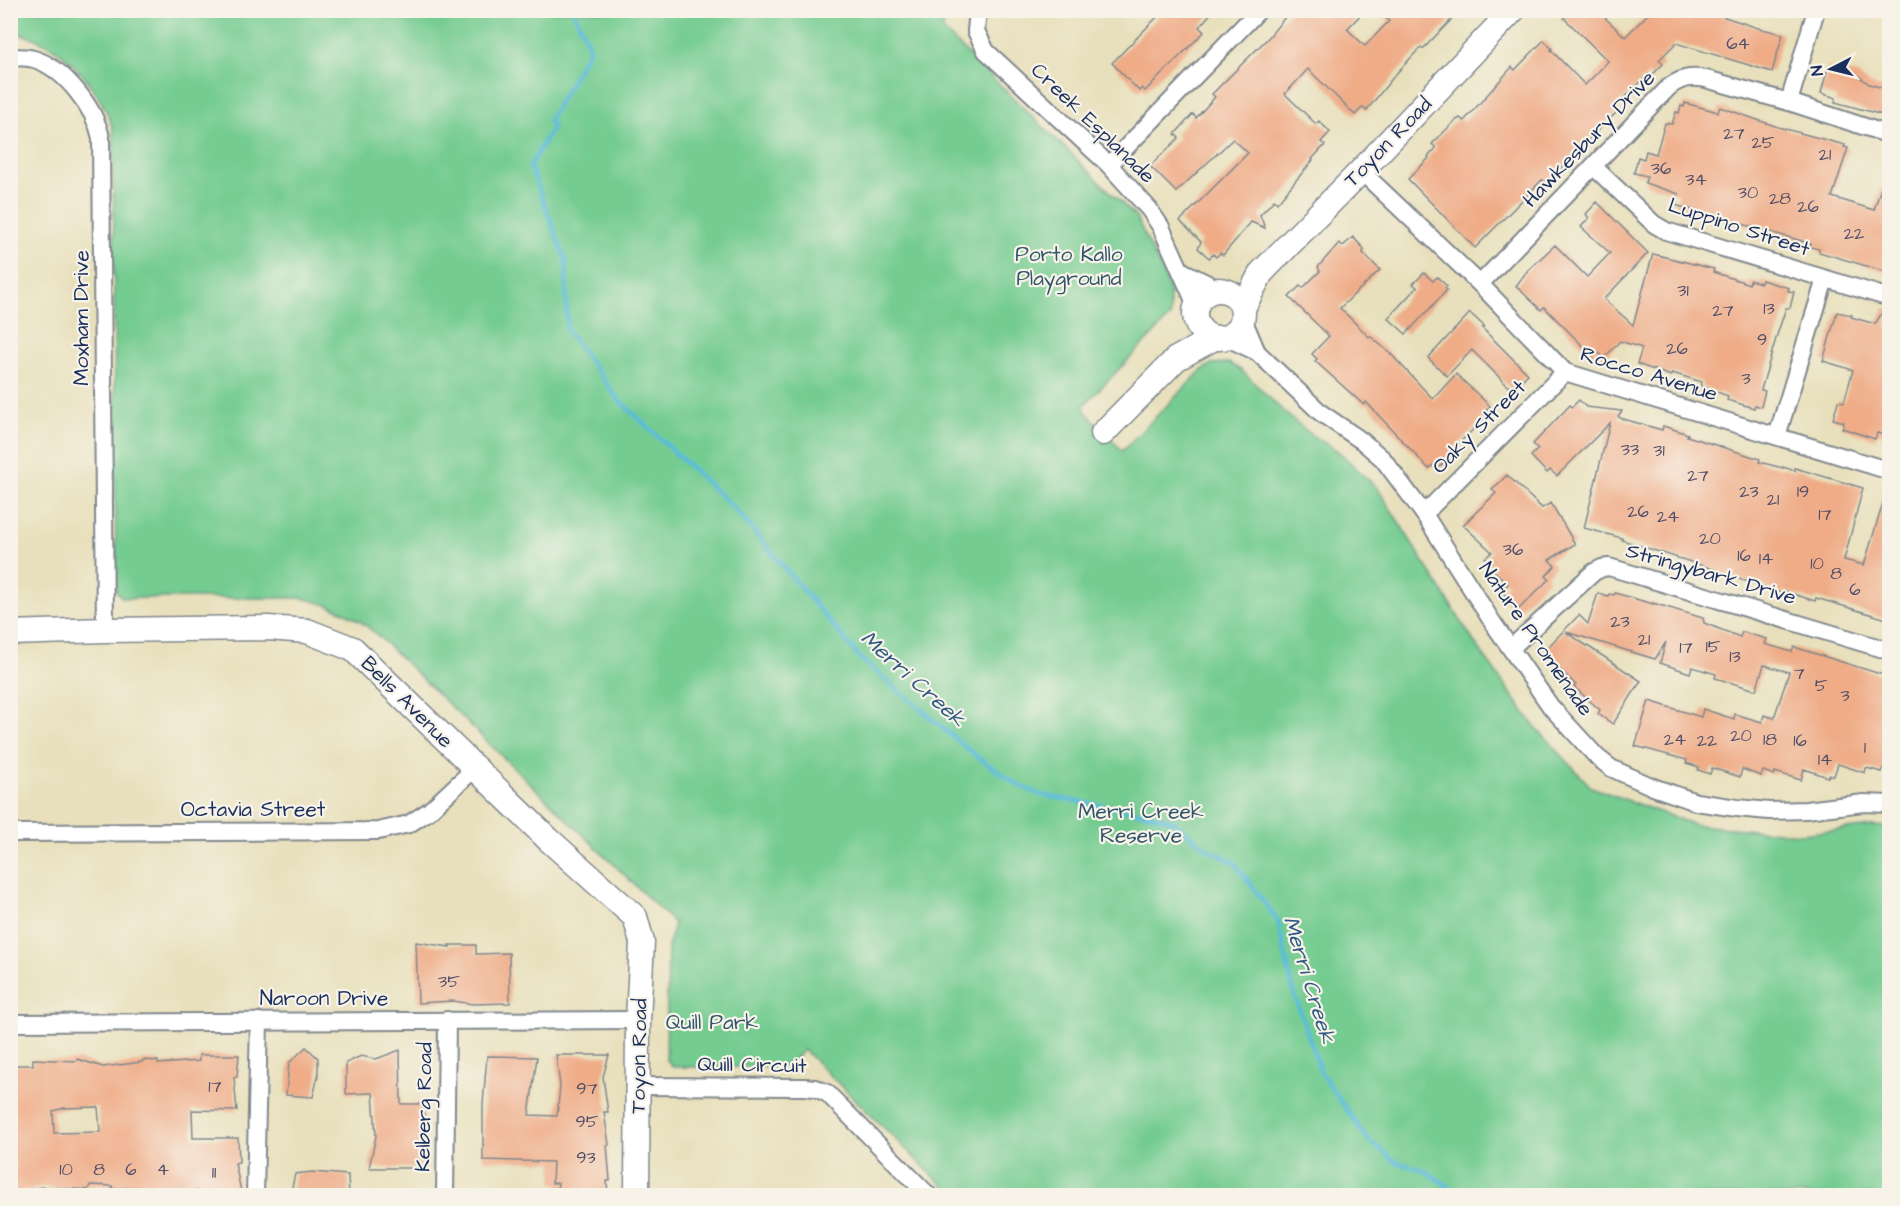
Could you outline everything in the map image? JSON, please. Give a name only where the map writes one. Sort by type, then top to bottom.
[{"type":"street","name":"Creek Esplanade","points":[[978,10],[976,31],[986,51],[1109,165],[1161,226],[1182,271],[1195,312]]},
{"type":"street","points":[[1109,165],[1259,10]]},
{"type":"street","name":"Toyon Road","points":[[1243,314],[1261,273],[1514,10]]},
{"type":"street","points":[[1789,102],[1816,10]]},
{"type":"street","name":"Moxham Drive","points":[[10,57],[33,58],[57,71],[85,102],[95,117],[101,138],[105,630]]},
{"type":"street","name":"Hawkesbury Drive","points":[[1480,284],[1669,87],[1685,78],[1706,79],[1789,102],[1890,135]]},
{"type":"street","name":"Luppino Street","points":[[1594,167],[1654,225],[1666,231],[1890,298]]},
{"type":"street","name":"Rocco Avenue","points":[[1360,171],[1480,284],[1565,372],[1890,471]]},
{"type":"street","points":[[1103,433],[1176,359],[1236,331],[1243,314],[1236,296],[1182,271]]},
{"type":"street","name":"Toyon Road","points":[[1220,289],[1261,273]]},
{"type":"street","points":[[1777,436],[1825,279]]},
{"type":"street","points":[[1176,359],[1204,294],[1220,289]]},
{"type":"street","points":[[1195,312],[1202,331],[1220,338]]},
{"type":"street","name":"Nature Promenade","points":[[1243,314],[1257,352]]},
{"type":"street","name":"Nature Promenade","points":[[1220,338],[1257,352],[1321,412],[1383,459],[1424,514],[1551,707],[1597,757],[1611,768],[1653,788],[1696,802],[1768,811],[1806,810],[1864,803],[1890,804]]},
{"type":"street","name":"Oaky Street","points":[[1424,514],[1565,372]]},
{"type":"street","name":"Stringybark Drive","points":[[1511,648],[1594,572],[1610,567],[1890,651]]},
{"type":"street","name":"Bells Avenue","points":[[10,633],[268,628],[307,631],[353,649],[548,839],[634,917]]},
{"type":"street","name":"Octavia Street","points":[[10,833],[378,831],[409,824],[429,811],[474,768]]},
{"type":"street","name":"Toyon Road","points":[[634,917],[642,942],[638,1020],[637,1196]]},
{"type":"street","name":"Kelberg Road","points":[[445,1196],[447,1020]]},
{"type":"street","name":"Naroon Drive","points":[[10,1023],[638,1020]]},
{"type":"street","points":[[255,1196],[259,1021]]},
{"type":"street","name":"Quill Circuit","points":[[638,1086],[805,1087],[822,1090],[920,1193]]},
{"type":"green space","name":"Merri Creek Reserve","points":[[10,11],[946,11],[943,30],[1136,217],[1164,275],[1170,291],[1170,317],[1084,405],[1085,411],[1122,451],[1201,371],[1212,364],[1229,363],[1241,370],[1286,414],[1313,436],[1338,451],[1378,489],[1476,645],[1532,723],[1591,787],[1695,825],[1802,834],[1872,826],[1889,827],[1889,1195],[953,1195],[804,1050],[790,1063],[778,1067],[673,1067],[666,1059],[668,947],[674,923],[374,632],[357,619],[339,610],[300,598],[123,598],[116,591],[113,130],[109,117],[87,81],[63,55],[34,38],[11,32]]},
{"type":"building","points":[[1164,10],[1214,10],[1199,27],[1204,32],[1145,91],[1142,88],[1139,91],[1112,63]]},
{"type":"building","points":[[1291,10],[1365,10],[1347,29],[1365,46],[1389,21],[1377,10],[1446,10],[1453,18],[1423,49],[1418,50],[1366,111],[1363,107],[1355,115],[1308,69],[1285,94],[1316,124],[1319,121],[1330,132],[1321,142],[1325,145],[1277,203],[1274,200],[1260,215],[1265,228],[1251,222],[1223,255],[1220,253],[1216,257],[1213,254],[1209,258],[1198,248],[1201,242],[1180,221],[1248,153],[1233,139],[1176,192],[1150,166],[1179,138],[1175,134],[1193,114],[1196,118],[1215,97],[1212,94],[1268,38]]},
{"type":"building","points":[[1572,10],[1597,10],[1625,37],[1652,10],[1704,10],[1783,34],[1772,72],[1676,43],[1659,60],[1663,64],[1651,76],[1649,74],[1615,107],[1619,110],[1545,184],[1542,180],[1475,248],[1408,179],[1436,148],[1432,144],[1455,121],[1460,118],[1464,121],[1512,67],[1515,70],[1544,40],[1585,85],[1598,72],[1608,61],[1564,18]]},
{"type":"building","points":[[1828,67],[1856,74],[1869,84],[1890,90],[1890,117],[1835,102],[1836,98],[1821,93]]},
{"type":"building","points":[[1685,103],[1718,112],[1720,107],[1778,127],[1845,145],[1844,147],[1848,148],[1832,197],[1874,210],[1887,169],[1890,170],[1890,273],[1819,252],[1819,249],[1810,247],[1811,244],[1675,205],[1679,194],[1645,183],[1647,176],[1634,173],[1638,157],[1644,159],[1646,151],[1656,154],[1665,123],[1672,124],[1676,112],[1679,113],[1681,106],[1684,107]]},
{"type":"building","points":[[1597,202],[1648,253],[1604,299],[1633,325],[1653,254],[1714,269],[1713,272],[1749,284],[1750,280],[1761,283],[1762,280],[1789,288],[1788,291],[1794,292],[1790,308],[1786,308],[1761,390],[1765,391],[1761,407],[1755,405],[1754,408],[1727,400],[1728,396],[1701,386],[1702,382],[1672,373],[1671,376],[1637,364],[1642,348],[1620,341],[1604,358],[1597,351],[1593,356],[1544,307],[1541,310],[1516,286],[1528,270],[1555,245],[1587,277],[1610,253],[1581,227],[1589,218],[1586,214]]},
{"type":"building","points":[[1353,237],[1364,249],[1363,253],[1380,270],[1340,308],[1369,337],[1390,353],[1433,399],[1456,374],[1490,406],[1484,413],[1487,416],[1447,455],[1450,457],[1437,469],[1433,465],[1429,469],[1366,402],[1364,405],[1315,361],[1317,359],[1312,354],[1329,336],[1289,297],[1300,286],[1303,288],[1320,271],[1318,267],[1339,243],[1343,246]]},
{"type":"building","points":[[1424,273],[1433,281],[1437,277],[1447,286],[1445,288],[1447,290],[1406,334],[1388,318],[1417,287],[1413,284]]},
{"type":"building","points":[[1885,308],[1890,308],[1886,327],[1890,328],[1890,437],[1877,433],[1875,439],[1842,428],[1844,422],[1833,419],[1838,401],[1844,402],[1853,370],[1823,361],[1837,312],[1875,324]]},
{"type":"building","points":[[1470,313],[1528,374],[1512,390],[1472,350],[1447,376],[1428,358]]},
{"type":"building","points":[[1579,400],[1586,407],[1622,411],[1618,416],[1620,418],[1662,430],[1663,426],[1760,459],[1759,462],[1795,471],[1795,468],[1863,488],[1844,560],[1864,565],[1886,493],[1890,493],[1890,620],[1816,598],[1815,601],[1784,591],[1783,594],[1716,573],[1716,570],[1622,540],[1622,538],[1584,528],[1610,423],[1557,476],[1550,470],[1547,473],[1531,456],[1538,449],[1533,444],[1570,405],[1572,407]]},
{"type":"building","points":[[1507,475],[1542,508],[1551,503],[1575,544],[1549,560],[1555,566],[1546,576],[1549,579],[1519,609],[1515,604],[1512,606],[1503,598],[1506,595],[1502,590],[1508,584],[1485,562],[1487,560],[1485,558],[1492,552],[1463,525],[1496,493],[1492,490]]},
{"type":"building","points":[[1598,593],[1608,596],[1615,593],[1653,603],[1703,618],[1704,623],[1740,637],[1742,632],[1767,639],[1765,644],[1792,652],[1794,647],[1890,677],[1890,748],[1882,772],[1866,768],[1865,773],[1838,764],[1834,776],[1829,775],[1828,777],[1804,769],[1801,780],[1775,772],[1774,775],[1763,771],[1761,776],[1742,769],[1740,777],[1712,768],[1710,774],[1686,763],[1687,760],[1635,746],[1649,701],[1701,717],[1703,709],[1734,719],[1735,714],[1762,722],[1764,715],[1774,718],[1789,672],[1764,665],[1756,690],[1715,678],[1716,674],[1692,667],[1690,673],[1660,663],[1666,642],[1655,659],[1566,632],[1641,681],[1613,724],[1598,714],[1600,710],[1574,687],[1576,685],[1546,656],[1549,654],[1545,650],[1579,615],[1588,624]]},
{"type":"building","points":[[416,942],[450,947],[449,945],[476,945],[476,954],[509,953],[510,1003],[473,1004],[453,1001],[418,1003]]},
{"type":"building","points":[[306,1047],[318,1058],[318,1076],[313,1097],[286,1095],[289,1063]]},
{"type":"building","points":[[400,1050],[401,1104],[423,1104],[427,1168],[369,1168],[376,1136],[373,1093],[346,1094],[346,1063],[361,1056],[376,1059]]},
{"type":"building","points":[[199,1055],[239,1055],[237,1077],[234,1077],[237,1111],[192,1110],[193,1138],[238,1138],[239,1162],[235,1163],[242,1196],[198,1196],[198,1191],[158,1189],[149,1193],[139,1193],[139,1187],[113,1189],[112,1186],[90,1185],[88,1190],[42,1187],[10,1194],[10,1065],[33,1065],[33,1059],[76,1061],[77,1059],[103,1067],[143,1060],[158,1061],[158,1064],[199,1061]],"holes":[[[98,1107],[100,1132],[54,1133],[53,1111],[64,1108]]]},
{"type":"building","points":[[556,1055],[609,1055],[603,1077],[608,1112],[604,1112],[609,1145],[607,1145],[610,1181],[607,1181],[608,1196],[556,1196],[558,1183],[552,1183],[553,1162],[483,1160],[483,1104],[487,1056],[537,1057],[529,1115],[557,1116],[560,1086]]},
{"type":"building","points":[[312,1172],[348,1175],[349,1196],[290,1196],[295,1174]]},
{"type":"waterway","name":"Merri Creek","points":[[573,10],[590,48],[549,120],[553,126],[530,166],[566,261],[567,330],[618,399],[736,510],[860,658],[976,756],[1018,785],[1041,795],[1154,815],[1173,821],[1209,850],[1234,862],[1278,921],[1293,990],[1321,1073],[1367,1139],[1396,1162],[1426,1171],[1462,1196]]},
{"type":"park label","name":"Porto Kallo Playground","points":[[1069,266]]},
{"type":"park label","name":"Quill Park","points":[[712,1022]]}]
